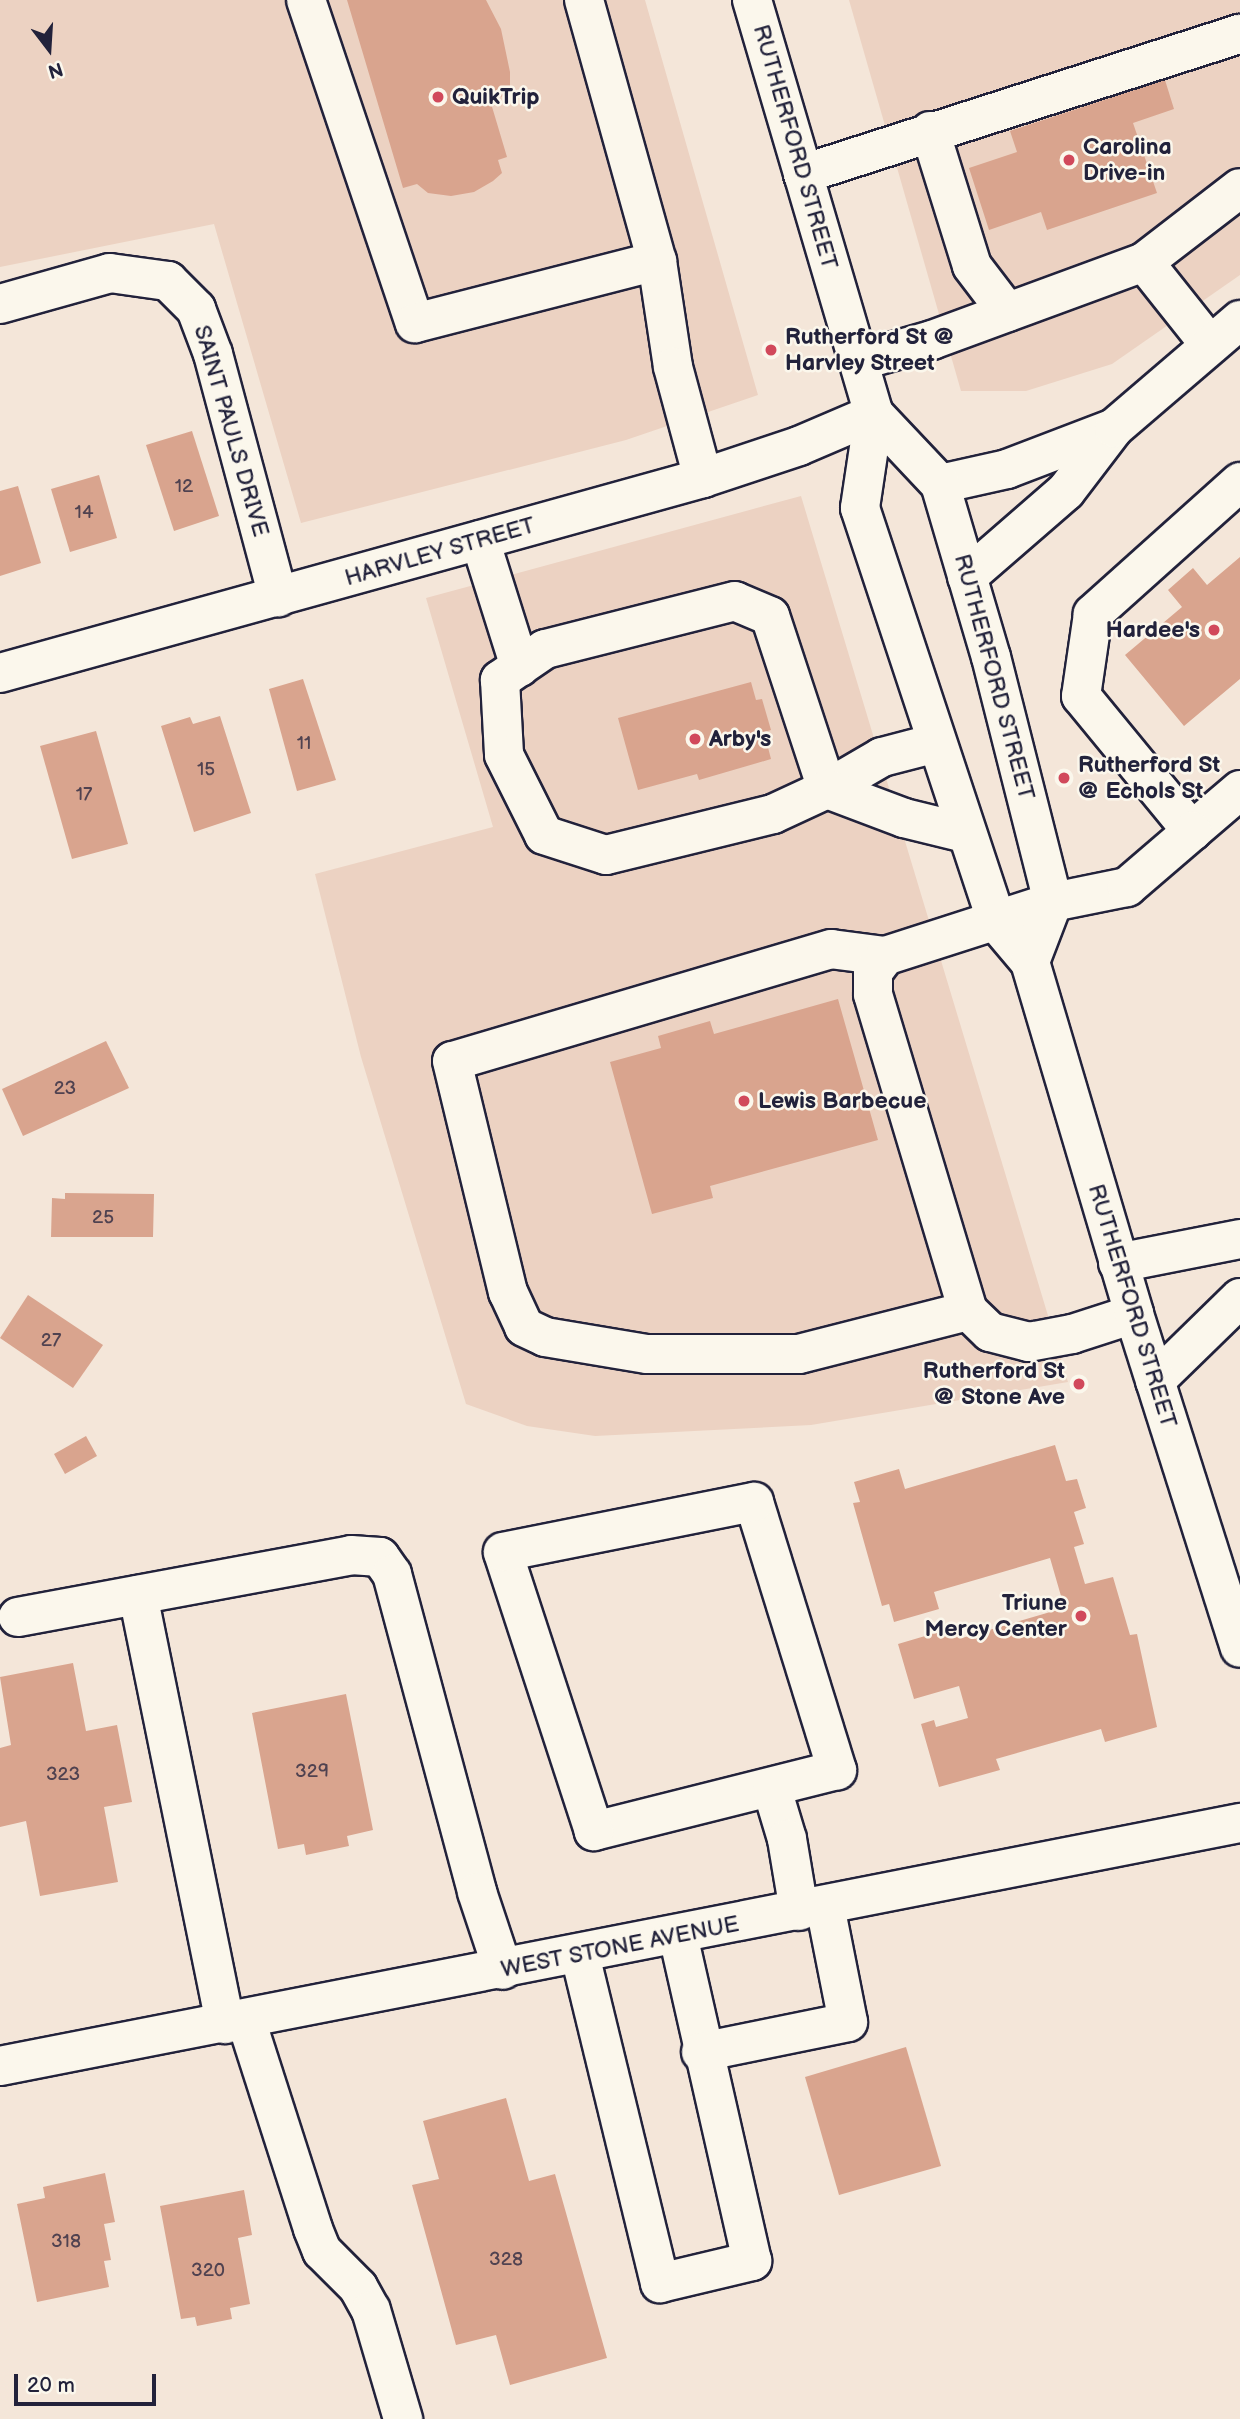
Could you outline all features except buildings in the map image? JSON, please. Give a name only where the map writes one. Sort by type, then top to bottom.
[{"type":"main road","points":[[306,0],[415,323],[657,261]]},
{"type":"main road","points":[[584,0],[657,261],[673,367],[703,478]]},
{"type":"main road","name":"RUTHERFORD STREET","points":[[752,0],[874,414],[860,508],[965,833],[997,923],[1030,962],[1118,1263],[1240,1648]]},
{"type":"main road","points":[[803,174],[930,131],[1240,34]]},
{"type":"main road","points":[[930,131],[972,266],[1007,312]]},
{"type":"main road","points":[[859,361],[1007,312],[1144,262],[1240,188]]},
{"type":"main road","points":[[1144,262],[1210,345]]},
{"type":"main road","name":"SAINT PAULS DRIVE","points":[[0,304],[110,273],[168,281],[196,309],[278,597]]},
{"type":"main road","points":[[967,576],[1066,491],[1114,428],[1240,320]]},
{"type":"main road","name":"RUTHERFORD STREET","points":[[874,414],[940,484],[1009,720],[1053,902]]},
{"type":"main road","name":"HARVLEY STREET","points":[[0,673],[703,478],[799,446],[874,414]]},
{"type":"main road","points":[[940,484],[1007,470],[1114,428]]},
{"type":"main road","points":[[1192,831],[1081,696],[1094,614],[1240,482]]},
{"type":"main road","points":[[480,540],[520,667]]},
{"type":"main road","points":[[827,789],[770,616],[735,601],[545,649],[500,680],[505,755],[544,835],[606,855],[773,814],[827,789],[882,757],[936,743]]},
{"type":"main road","points":[[827,789],[904,818],[965,833]]},
{"type":"main road","points":[[968,1311],[799,1354],[648,1354],[545,1337],[524,1327],[508,1292],[452,1060],[831,949],[886,956],[997,923],[1053,902],[1127,887],[1240,790]]},
{"type":"main road","points":[[1030,962],[1053,902]]},
{"type":"main road","points":[[886,956],[873,972],[873,994],[968,1311],[990,1332],[1029,1342],[1072,1334],[1134,1314]]},
{"type":"main road","points":[[1118,1263],[1240,1239]]},
{"type":"main road","points":[[1155,1381],[1240,1298]]},
{"type":"main road","points":[[754,1502],[837,1770],[772,1789],[594,1831],[503,1552],[754,1502]]},
{"type":"main road","points":[[18,1617],[351,1555],[380,1557],[392,1574],[477,1892],[503,1970]]},
{"type":"main road","points":[[138,1595],[236,2022],[318,2240],[371,2310],[403,2419]]},
{"type":"main road","points":[[701,2052],[848,2022],[772,1789]]},
{"type":"main road","name":"WEST STONE AVENUE","points":[[0,2066],[580,1955],[1240,1823]]},
{"type":"main road","points":[[580,1955],[660,2283],[752,2261],[701,2052],[678,1935]]},
{"type":"shaded area","points":[[0,0],[645,0],[758,395],[626,440],[301,523],[214,224],[0,267]]},
{"type":"shaded area","points":[[849,0],[1240,0],[1240,275],[1112,364],[1026,391],[961,391]]},
{"type":"shaded area","points":[[801,496],[1068,1382],[811,1425],[595,1436],[527,1426],[466,1404],[361,1057],[315,874],[493,827],[426,598]]},
{"type":"place","name":"QuikTrip","points":[[438,97]]},
{"type":"place","name":"Carolina Drive-in","points":[[1069,160]]},
{"type":"place","name":"Rutherford St @ Harvley Street","points":[[771,350]]},
{"type":"place","name":"Hardee's","points":[[1214,630]]},
{"type":"place","name":"Arby's","points":[[695,739]]},
{"type":"place","name":"Rutherford St @ Echols St","points":[[1064,778]]},
{"type":"place","name":"Lewis Barbecue","points":[[744,1101]]},
{"type":"place","name":"Rutherford St @ Stone Ave","points":[[1079,1384]]},
{"type":"place","name":"Triune Mercy Center","points":[[1081,1616]]}]
